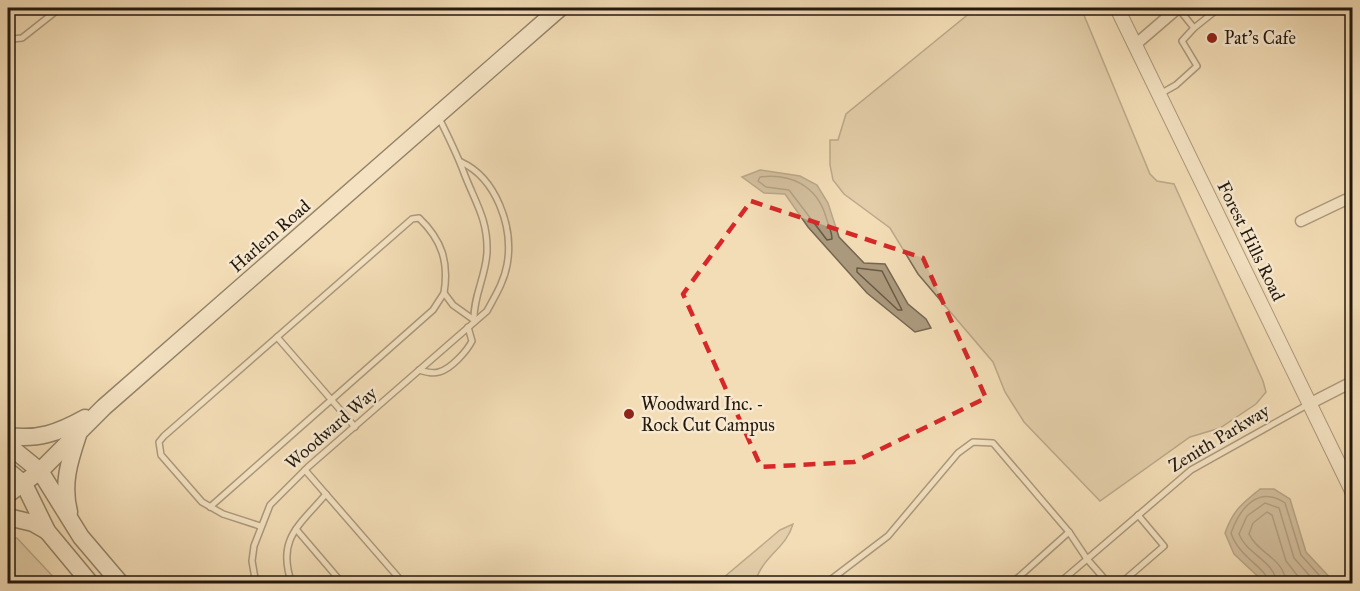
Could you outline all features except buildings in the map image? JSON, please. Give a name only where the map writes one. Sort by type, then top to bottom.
[{"type":"main road","name":"Harlem Road","points":[[8,494],[40,471],[104,407],[560,8]]},
{"type":"main road","points":[[8,436],[43,437],[62,431],[104,407]]},
{"type":"main road","points":[[81,537],[70,515],[65,497],[65,479],[79,434],[104,407]]},
{"type":"main road","points":[[8,445],[40,471],[81,537],[121,584]]},
{"type":"main road","points":[[8,471],[24,484],[47,531],[91,584]]},
{"type":"main road","points":[[8,517],[33,523],[47,531]]},
{"type":"street","name":"Forest Hills Road","points":[[1117,8],[1353,491]]},
{"type":"street","points":[[1135,45],[1178,8]]},
{"type":"street","points":[[1301,221],[1345,200],[1353,201]]},
{"type":"street","name":"Zenith Parkway","points":[[1309,404],[1353,382]]},
{"type":"lane","points":[[8,34],[12,39],[22,38],[60,8]]},
{"type":"lane","points":[[1178,8],[1194,28]]},
{"type":"lane","points":[[1159,94],[1176,85],[1197,66],[1182,40],[1219,8]]},
{"type":"lane","name":"Woodward Way","points":[[438,115],[481,208],[486,235],[485,268],[474,305],[474,321]]},
{"type":"lane","name":"Woodward Way","points":[[256,584],[252,561],[260,526],[270,505],[305,470],[487,311],[504,277],[508,237],[495,196],[473,168],[461,162]]},
{"type":"lane","points":[[210,507],[433,310],[444,293],[447,273],[442,249],[432,231],[419,218],[412,219],[159,442],[161,455],[202,502],[210,507],[260,526]]},
{"type":"lane","points":[[444,293],[453,305],[474,321]]},
{"type":"lane","points":[[419,370],[439,372],[446,369],[469,347],[472,341],[468,327]]},
{"type":"lane","points":[[277,337],[355,427]]},
{"type":"lane","name":"Zenith Parkway","points":[[1058,584],[1191,470],[1309,404]]},
{"type":"lane","points":[[825,584],[888,536],[958,453],[973,442],[993,444],[1069,532],[1087,559],[1109,584]]},
{"type":"lane","points":[[305,470],[404,584]]},
{"type":"lane","points":[[292,584],[287,565],[287,540],[326,494]]},
{"type":"lane","points":[[1120,584],[1164,546],[1138,515]]},
{"type":"lane","points":[[296,529],[343,584]]},
{"type":"lane","points":[[1011,584],[1069,532]]},
{"type":"highlighted area","points":[[751,201],[923,258],[986,398],[854,462],[761,467],[683,294]]},
{"type":"shaded area","points":[[976,8],[1081,8],[1150,174],[1157,181],[1174,184],[1266,392],[1256,404],[1220,428],[1190,437],[1100,501],[1024,422],[1005,392],[993,362],[918,274],[890,228],[844,194],[833,180],[830,165],[830,140],[838,140],[846,114]]},
{"type":"shaded area","points":[[793,524],[785,540],[763,566],[755,583],[717,583],[780,530]]},
{"type":"shaded area","points":[[8,533],[13,539],[17,538],[59,583],[8,583]]},
{"type":"water","points":[[760,170],[800,176],[817,185],[828,203],[839,237],[864,263],[885,264],[908,304],[926,319],[931,328],[915,332],[867,293],[808,227],[785,194],[764,193],[742,177]]},
{"type":"water","points":[[1260,489],[1274,489],[1290,499],[1306,552],[1335,583],[1265,583],[1234,554],[1225,533],[1239,508]]},
{"type":"place","name":"Pat's Cafe","points":[[1212,38]]},
{"type":"place","name":"Woodward Inc. - Rock Cut Campus","points":[[629,414]]}]
